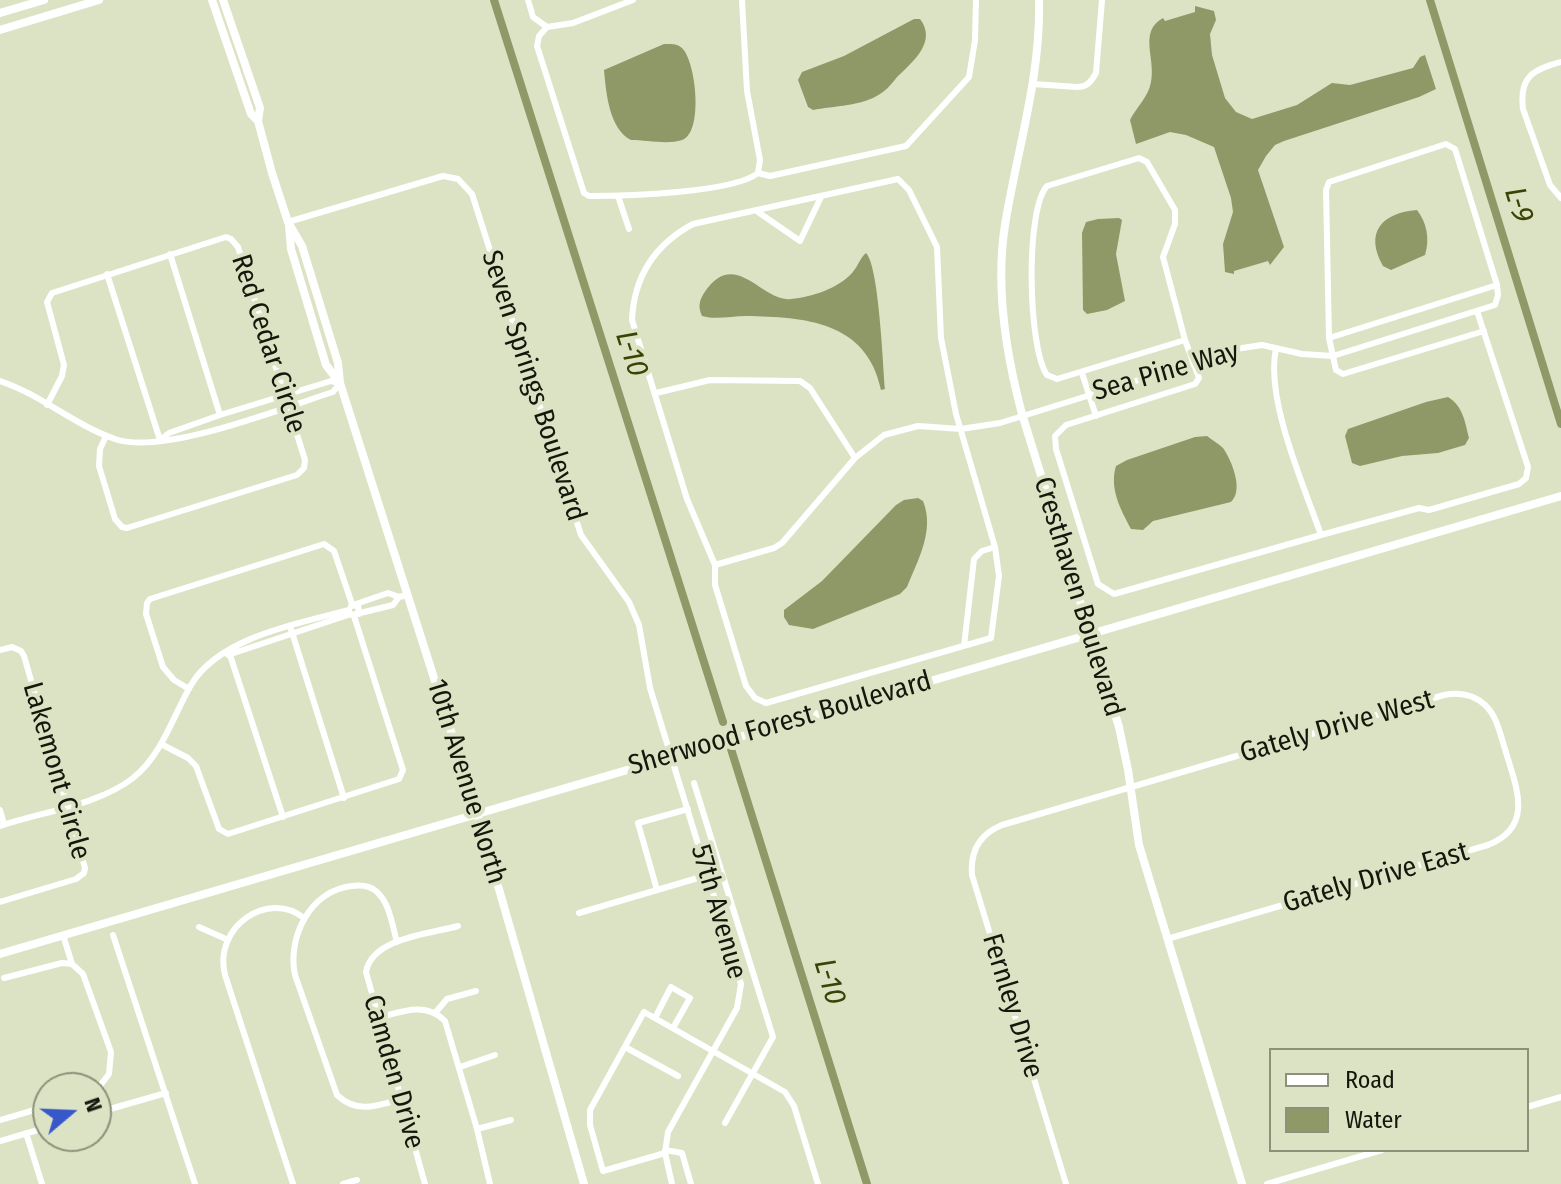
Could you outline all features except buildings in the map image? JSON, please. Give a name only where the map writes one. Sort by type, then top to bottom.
[{"type":"street","points":[[0,13],[44,0]]},
{"type":"street","points":[[0,30],[99,0]]},
{"type":"street","name":"10th Avenue North","points":[[212,0],[251,114],[258,121]]},
{"type":"street","name":"10th Avenue North","points":[[223,0],[260,108],[258,121],[288,222],[291,249],[326,365],[340,383],[403,596],[477,813],[584,1184]]},
{"type":"street","points":[[528,0],[533,17],[547,27]]},
{"type":"street","points":[[633,0],[573,23],[547,27],[539,36],[537,46],[584,193],[589,196],[737,184],[758,173],[760,160],[747,91],[742,0]]},
{"type":"street","points":[[758,173],[770,176],[906,146],[969,77],[975,40],[976,0]]},
{"type":"street","name":"Cresthaven Boulevard","points":[[1039,0],[1033,84],[1004,228],[1005,333],[1022,414],[1121,738],[1139,845],[1242,1184]]},
{"type":"street","points":[[1033,84],[1084,87],[1091,82],[1096,73],[1102,0]]},
{"type":"street","points":[[1561,62],[1532,73],[1526,81],[1522,98],[1523,109],[1550,185],[1561,198]]},
{"type":"street","points":[[1329,338],[1497,285],[1455,149],[1450,145],[1329,182],[1326,190],[1329,338],[1336,370],[1343,374],[1484,331]]},
{"type":"street","points":[[1185,340],[1082,373],[1057,379],[1047,375],[1039,355],[1032,305],[1034,235],[1041,192],[1047,186],[1139,158],[1147,162],[1175,210],[1175,224],[1163,257],[1185,340],[1199,378],[1195,384],[1066,425],[1055,436],[1056,449],[1098,584],[1114,594],[1419,508],[1429,510],[1519,484],[1526,478],[1528,467],[1477,311]]},
{"type":"street","name":"Seven Springs Boulevard","points":[[288,222],[437,177],[453,177],[466,185],[472,194],[581,535],[588,549],[629,602],[639,625],[650,688],[671,756]]},
{"type":"street","points":[[898,179],[909,190],[937,247],[941,338],[956,414],[995,547],[999,576],[991,638],[766,703],[755,698],[746,686],[715,585],[715,565],[687,499],[632,320],[632,305],[655,251],[693,224],[758,212],[898,179]]},
{"type":"street","points":[[618,196],[629,229]]},
{"type":"street","points":[[758,212],[800,241],[821,197]]},
{"type":"street","name":"Red Cedar Circle","points":[[47,405],[62,376],[64,365],[47,302],[57,290],[226,237],[235,242],[305,460],[301,472],[127,528],[115,519],[99,466],[100,449],[106,436]]},
{"type":"street","points":[[170,254],[220,415]]},
{"type":"street","points":[[107,274],[160,440]]},
{"type":"street","name":"Sea Pine Way","points":[[715,565],[782,543],[855,458],[890,432],[930,426],[961,429],[992,425],[1242,348],[1262,345],[1314,356],[1333,356],[1495,305],[1497,285]]},
{"type":"street","points":[[1276,349],[1273,365],[1285,428],[1321,535]]},
{"type":"street","points":[[1082,373],[1096,416]]},
{"type":"street","points":[[656,393],[710,380],[800,381],[810,388],[855,458]]},
{"type":"street","points":[[0,381],[106,436],[138,443],[179,440],[333,392],[340,383],[331,381],[220,415],[169,433],[160,440]]},
{"type":"street","name":"Sherwood Forest Boulevard","points":[[0,954],[1561,496]]},
{"type":"street","points":[[161,744],[188,758],[196,766],[219,829],[223,832],[233,833],[394,782],[403,770],[334,551],[324,544],[150,599],[146,614],[163,667],[174,680],[189,689]]},
{"type":"street","points":[[964,646],[974,559],[982,551],[995,547]]},
{"type":"street","points":[[221,655],[230,655],[293,635],[388,593],[403,596]]},
{"type":"street","points":[[0,810],[2,825],[119,787],[143,769],[161,744],[189,689],[203,669],[231,648],[290,626],[354,610],[393,605],[403,596]]},
{"type":"street","points":[[290,626],[344,798]]},
{"type":"street","name":"Lakemont Circle","points":[[0,650],[17,648],[24,656],[85,868],[76,879],[0,902]]},
{"type":"street","points":[[230,655],[283,817]]},
{"type":"street","name":"Gately Drive West","points":[[988,832],[1002,825],[1455,693],[1471,696],[1489,710],[1497,724],[1508,760]]},
{"type":"street","name":"57th Avenue","points":[[665,1152],[668,1132],[739,1004],[741,989],[671,756]]},
{"type":"street","name":"Gately Drive East","points":[[1167,939],[1498,840],[1510,830],[1519,810],[1508,760]]},
{"type":"street","points":[[694,783],[773,1037],[725,1123]]},
{"type":"street","points":[[657,890],[638,823],[688,809]]},
{"type":"street","name":"Fernley Drive","points":[[988,832],[973,854],[972,875],[1066,1184]]},
{"type":"street","points":[[579,913],[708,875]]},
{"type":"street","points":[[397,942],[387,906],[372,888],[355,886],[339,889],[319,901],[304,918],[293,947],[294,969],[334,1090],[346,1102],[357,1107],[374,1107],[401,1099]]},
{"type":"street","points":[[293,1184],[225,975],[223,954],[226,939],[246,919],[265,911],[286,909],[304,918]]},
{"type":"street","name":"Camden Drive","points":[[425,1184],[366,977],[367,966],[379,949],[458,926]]},
{"type":"street","points":[[199,927],[226,939]]},
{"type":"street","points":[[63,935],[72,964],[88,984],[111,1052],[109,1072]]},
{"type":"street","points":[[113,935],[195,1184]]},
{"type":"street","points":[[4,978],[47,966],[72,964]]},
{"type":"street","points":[[655,1018],[671,987],[690,998],[673,1028]]},
{"type":"street","points":[[435,1013],[447,999],[476,991]]},
{"type":"street","points":[[377,1018],[419,1009],[435,1013],[447,1025],[490,1184]]},
{"type":"street","points":[[691,1184],[682,1153],[665,1152],[603,1171],[589,1115],[644,1012],[781,1088],[792,1101],[818,1184]]},
{"type":"street","points":[[625,1047],[678,1076]]},
{"type":"street","points":[[460,1067],[495,1055]]},
{"type":"street","points":[[112,1108],[166,1093]]},
{"type":"street","points":[[1529,1106],[1561,1097]]},
{"type":"street","points":[[0,1120],[32,1111]]},
{"type":"street","points":[[477,1129],[511,1120]]},
{"type":"street","points":[[0,1141],[32,1131]]},
{"type":"street","points":[[26,1133],[42,1184]]},
{"type":"street","points":[[665,1152],[672,1184]]},
{"type":"street","points":[[1267,1184],[1375,1152]]},
{"type":"street","points":[[343,1184],[357,1180]]},
{"type":"water","points":[[1195,6],[1214,11],[1216,20],[1210,34],[1212,55],[1225,98],[1236,112],[1252,119],[1297,105],[1332,83],[1350,85],[1413,68],[1425,55],[1436,89],[1275,145],[1258,170],[1284,247],[1270,265],[1268,261],[1234,271],[1234,274],[1225,272],[1223,244],[1233,212],[1231,198],[1214,147],[1170,132],[1136,144],[1130,120],[1150,88],[1151,31],[1163,18],[1165,21],[1195,12]]},
{"type":"water","points":[[914,19],[920,19],[925,27],[925,43],[885,90],[857,103],[813,110],[808,107],[798,80],[802,72],[844,56]]},
{"type":"water","points":[[664,44],[678,45],[687,55],[696,96],[693,124],[689,135],[682,140],[631,140],[613,119],[604,70]]},
{"type":"water","points":[[1417,210],[1427,231],[1425,255],[1391,270],[1383,266],[1375,243],[1380,226],[1394,215]]},
{"type":"water","points":[[1122,220],[1116,254],[1125,301],[1107,310],[1087,314],[1083,310],[1082,233],[1086,222]]},
{"type":"water","points":[[866,253],[877,295],[885,389],[881,390],[874,367],[862,349],[830,328],[790,318],[702,316],[700,304],[704,293],[715,280],[727,275],[738,275],[780,298],[799,298],[839,284],[852,273]]},
{"type":"water","points":[[1448,397],[1463,415],[1469,438],[1465,445],[1438,453],[1402,456],[1360,466],[1352,463],[1345,436],[1348,429]]},
{"type":"water","points":[[1207,436],[1223,448],[1233,468],[1237,483],[1231,502],[1153,521],[1143,530],[1131,529],[1115,491],[1116,466],[1195,437]]},
{"type":"water","points":[[918,498],[923,501],[926,512],[926,534],[907,587],[900,594],[813,629],[789,625],[784,610],[822,581],[896,505]]},
{"type":"waterway","name":"L-10","points":[[494,0],[723,722]]},
{"type":"waterway","name":"L-9","points":[[1430,0],[1561,424]]},
{"type":"waterway","name":"L-10","points":[[731,749],[867,1184]]}]
